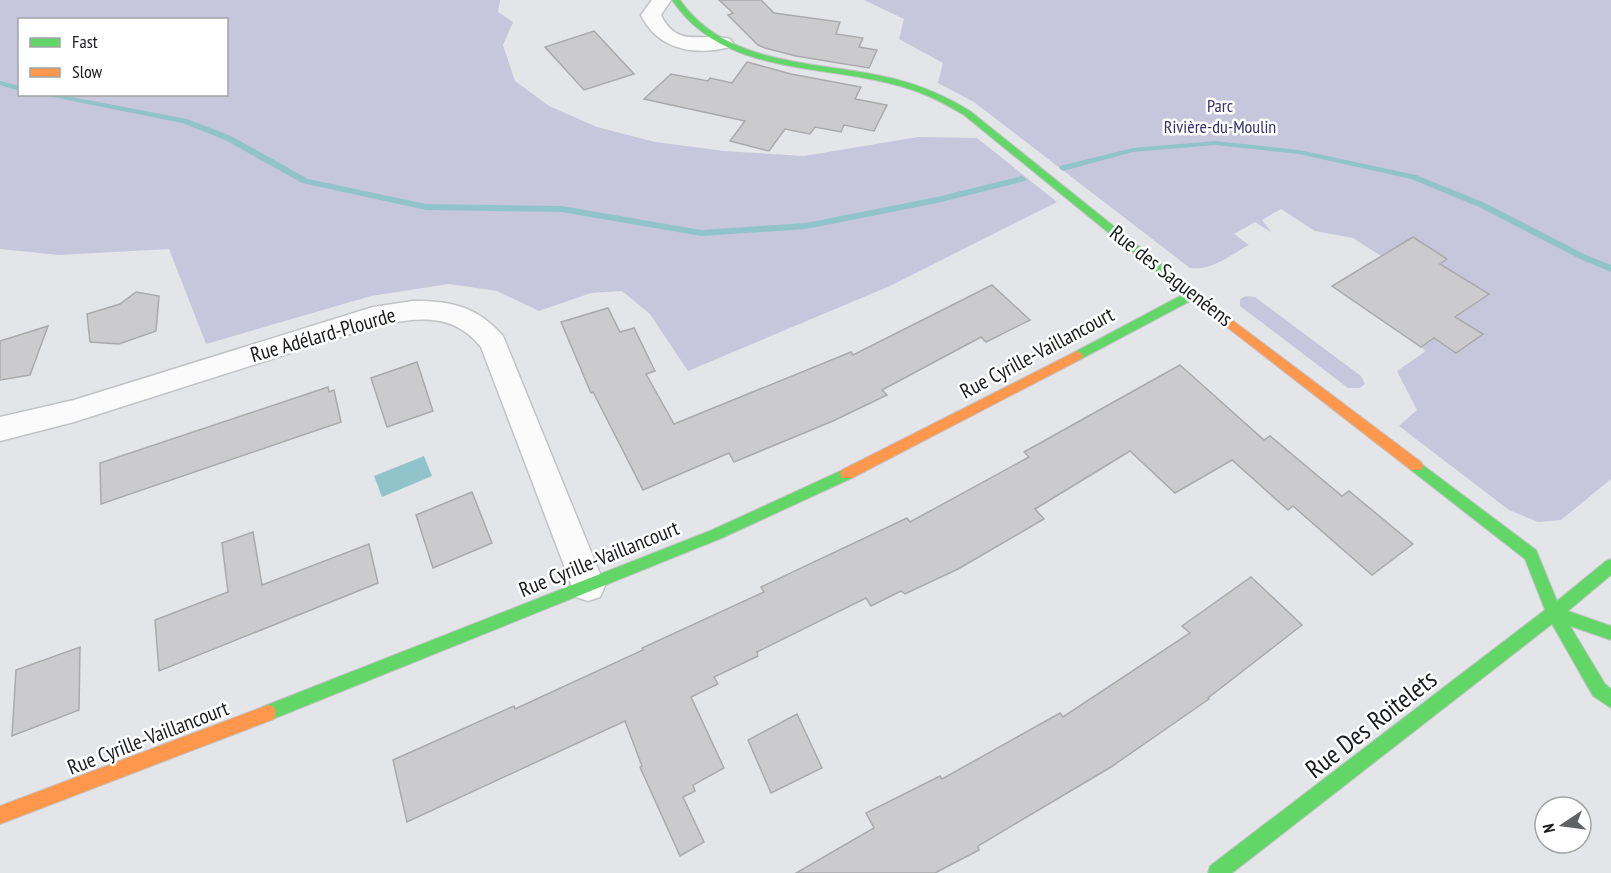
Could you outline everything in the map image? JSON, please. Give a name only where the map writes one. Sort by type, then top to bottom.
[{"type":"street","name":"Rue des Saguenéens","points":[[662,0],[651,15],[655,25],[663,34],[687,44],[723,43]]},
{"type":"street","name":"Rue des Saguenéens","points":[[676,0],[679,7],[692,20],[723,43],[751,55],[916,87],[952,103],[1192,294],[1531,555],[1554,613],[1599,690],[1611,700]]},
{"type":"street","name":"Rue Cyrille-Vaillancourt","points":[[0,815],[329,691],[717,534],[818,489],[968,414],[1192,294]]},
{"type":"street","name":"Rue Adélard-Plourde","points":[[0,429],[74,411],[373,317],[416,309],[449,313],[477,326],[493,343],[588,586]]},
{"type":"street","points":[[1554,613],[1611,566]]},
{"type":"street","points":[[1554,613],[1611,633]]},
{"type":"street","name":"Rue Des Roitelets","points":[[1217,873],[1554,613]]},
{"type":"green space","points":[[0,0],[500,0],[498,12],[513,22],[503,45],[515,81],[549,106],[597,127],[655,142],[724,151],[804,156],[918,137],[977,138],[1057,202],[890,286],[688,371],[650,314],[622,291],[591,293],[539,311],[497,291],[449,284],[371,296],[206,344],[169,249],[59,255],[0,249]]},
{"type":"green space","name":"Parc Rivière-du-Moulin","points":[[864,0],[1611,0],[1611,479],[1561,520],[1538,522],[1509,510],[1399,426],[1417,410],[1397,371],[1426,351],[1421,347],[1434,338],[1482,334],[1455,317],[1489,294],[1440,264],[1447,259],[1413,237],[1381,256],[1353,238],[1315,231],[1281,209],[1262,220],[1272,233],[1255,222],[1234,234],[1249,245],[1213,265],[1190,268],[974,102],[938,83],[943,63],[899,39],[904,19]]},
{"type":"green space","points":[[1246,296],[1255,297],[1361,376],[1365,384],[1360,388],[1348,388],[1240,306],[1240,299]]},
{"type":"shaded area","points":[[424,456],[432,476],[382,497],[374,476]]},
{"type":"building","points":[[719,0],[761,0],[774,13],[840,22],[836,34],[863,38],[859,47],[877,50],[869,68],[796,56],[765,48],[758,45],[728,15],[733,13]]},
{"type":"building","points":[[594,31],[634,74],[584,90],[545,47]]},
{"type":"building","points":[[747,62],[791,74],[861,87],[855,99],[887,105],[874,131],[844,125],[841,132],[815,127],[810,134],[785,129],[769,151],[730,141],[745,121],[644,99],[671,74],[732,83]]},
{"type":"building","points":[[1413,237],[1447,259],[1440,264],[1489,294],[1455,317],[1483,334],[1456,353],[1434,338],[1421,347],[1332,286]]},
{"type":"building","points":[[992,285],[1030,320],[986,342],[981,337],[882,390],[887,395],[833,421],[734,462],[729,453],[643,490],[593,392],[591,393],[561,322],[608,308],[620,332],[634,328],[655,371],[646,374],[674,424],[851,352],[853,355]]},
{"type":"building","points":[[136,292],[159,296],[156,331],[119,344],[90,342],[87,314],[120,304]]},
{"type":"building","points":[[48,326],[30,375],[0,380],[0,341]]},
{"type":"building","points":[[417,362],[433,411],[387,427],[371,378]]},
{"type":"building","points":[[1180,365],[1264,440],[1270,436],[1342,496],[1349,491],[1413,544],[1372,575],[1293,506],[1288,510],[1232,460],[1175,493],[1130,451],[1035,509],[1044,519],[958,569],[905,594],[901,591],[871,606],[866,598],[757,652],[758,656],[714,677],[718,684],[691,697],[724,768],[693,785],[695,791],[683,797],[704,842],[680,856],[640,767],[642,766],[625,721],[407,822],[393,760],[514,706],[515,709],[643,650],[642,648],[764,592],[761,587],[907,518],[910,522],[1029,457],[1024,452]]},
{"type":"building","points":[[328,387],[329,392],[334,390],[341,422],[101,504],[100,463]]},
{"type":"building","points":[[472,492],[492,543],[433,568],[416,515]]},
{"type":"building","points":[[253,532],[262,585],[369,544],[378,583],[159,671],[155,620],[228,592],[222,543]]},
{"type":"building","points":[[1251,577],[1302,625],[1209,699],[1111,767],[978,846],[979,850],[935,873],[796,873],[874,828],[866,813],[940,776],[942,779],[1060,713],[1063,717],[1190,633],[1182,626]]},
{"type":"building","points":[[80,647],[79,710],[12,736],[16,670]]},
{"type":"building","points":[[797,714],[822,768],[771,793],[748,740]]},
{"type":"waterway","points":[[0,83],[18,88]]},
{"type":"waterway","points":[[52,96],[184,121],[228,138],[305,181],[426,207],[562,209],[701,233],[806,226],[937,200],[1022,179]]},
{"type":"waterway","points":[[1063,168],[1133,150],[1215,143],[1299,152],[1413,177],[1482,205],[1611,269]]},
{"type":"traffic: fast","points":[[676,0],[693,22],[715,39],[742,51],[801,66],[892,81],[925,90],[949,102],[967,113],[1196,297]]},
{"type":"traffic: fast","points":[[1077,356],[1193,294]]},
{"type":"traffic: fast","points":[[1416,466],[1531,555],[1554,613],[1599,690],[1611,700]]},
{"type":"traffic: fast","points":[[268,713],[717,534],[847,474]]},
{"type":"traffic: fast","points":[[1217,873],[1554,613],[1611,566]]},
{"type":"traffic: fast","points":[[1554,613],[1611,633]]},
{"type":"traffic: slow","points":[[1196,297],[1416,466]]},
{"type":"traffic: slow","points":[[847,474],[1077,356]]},
{"type":"traffic: slow","points":[[0,815],[268,713]]}]
